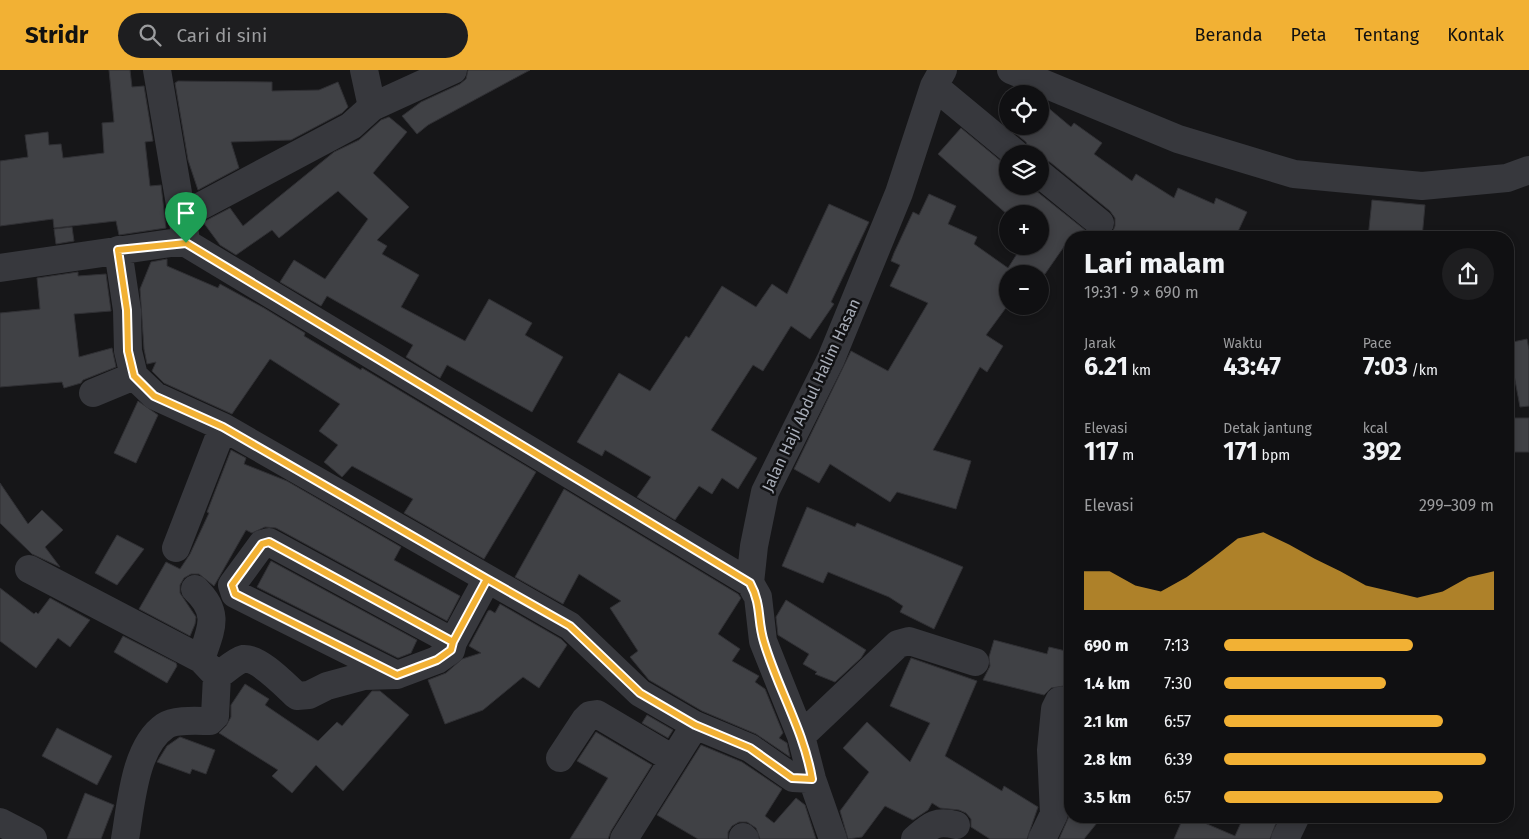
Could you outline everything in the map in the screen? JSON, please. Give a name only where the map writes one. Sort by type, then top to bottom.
[{"type":"street","points":[[157,70],[186,243]]},
{"type":"street","points":[[364,70],[372,107]]},
{"type":"street","points":[[182,216],[351,126],[372,107],[453,70]]},
{"type":"street","points":[[1011,70],[1178,139],[1294,174],[1422,186],[1507,178],[1529,170]]},
{"type":"street","points":[[938,78],[1007,145]]},
{"type":"street","name":"Jalan Haji Abdul Halim Hasan","points":[[833,839],[812,779],[801,736],[763,641],[758,597],[750,583],[754,546],[765,492],[830,359],[899,193],[938,78]]},
{"type":"street","points":[[1049,181],[1100,223]]},
{"type":"street","points":[[0,268],[118,250],[186,243],[750,583]]},
{"type":"street","points":[[118,250],[127,310],[128,351],[134,376],[154,396],[223,427],[570,626],[640,693],[695,725],[750,748],[792,778],[812,779]]},
{"type":"street","points":[[93,393],[134,376]]},
{"type":"street","points":[[176,548],[223,427]]},
{"type":"street","points":[[397,675],[235,594],[232,585],[262,544],[269,542],[453,642]]},
{"type":"street","points":[[30,569],[209,668],[243,659],[252,660],[260,664],[297,696],[310,695],[327,686],[364,676],[397,675],[437,660],[451,650],[453,642],[487,579]]},
{"type":"street","points":[[126,839],[138,764],[156,734],[165,725],[210,721],[215,716],[209,668],[212,626],[211,610],[206,600],[194,589]]},
{"type":"street","points":[[801,736],[898,644],[909,641],[975,662]]},
{"type":"street","points":[[1042,839],[1054,814],[1051,750],[1055,709],[1059,701],[1064,701]]},
{"type":"street","points":[[560,758],[585,720],[590,715],[597,714],[673,759]]},
{"type":"street","points":[[624,839],[695,725]]},
{"type":"street","points":[[0,822],[34,839]]},
{"type":"street","points":[[915,839],[930,826],[943,822],[956,824]]},
{"type":"street","points":[[1285,839],[1293,823]]},
{"type":"building","points":[[109,70],[130,70],[132,87],[144,86],[153,141],[145,142],[150,186],[161,185],[166,228],[119,235],[116,221],[54,228],[53,219],[0,226],[0,161],[28,157],[25,135],[48,132],[49,145],[61,144],[63,158],[104,153],[102,123],[114,122]]},
{"type":"building","points":[[468,70],[530,70],[428,125],[417,134],[402,116],[421,102],[460,84],[466,79]]},
{"type":"building","points":[[178,81],[272,82],[272,91],[319,90],[338,82],[348,107],[342,113],[291,140],[231,142],[239,168],[198,190],[188,160],[175,83]]},
{"type":"building","points":[[1049,109],[1071,127],[1074,123],[1102,143],[1094,154],[1132,181],[1136,174],[1174,198],[1178,188],[1214,204],[1216,198],[1247,212],[1238,231],[1113,231],[1115,218],[1110,211],[1049,162],[1049,145],[1027,145],[1017,135],[1049,135]]},
{"type":"building","points":[[389,117],[407,132],[373,173],[409,207],[377,240],[387,246],[382,254],[419,275],[401,307],[465,341],[489,299],[532,323],[525,335],[563,357],[532,412],[447,365],[440,378],[406,357],[413,345],[327,296],[321,306],[280,282],[294,260],[325,279],[368,219],[338,191],[279,238],[272,230],[236,255],[220,245],[203,222],[230,208],[243,226],[334,152],[359,140],[381,120]]},
{"type":"building","points":[[961,128],[999,160],[999,195],[1041,195],[1086,231],[1064,231],[1064,247],[1049,268],[1049,265],[1010,265],[1016,255],[1049,255],[1049,205],[999,205],[999,207],[938,154]]},
{"type":"building","points":[[929,194],[956,206],[948,224],[977,237],[974,244],[1004,265],[999,265],[999,315],[1001,315],[986,335],[1003,346],[987,372],[980,367],[933,450],[971,461],[956,509],[897,492],[890,502],[830,464],[819,483],[794,469],[851,351],[888,371],[928,303],[890,286],[900,265],[891,261],[913,212],[919,215]]},
{"type":"building","points":[[1372,200],[1425,205],[1423,231],[1369,231]]},
{"type":"building","points":[[829,204],[869,222],[831,302],[834,304],[810,339],[791,326],[763,371],[753,365],[711,430],[757,458],[738,489],[722,478],[712,494],[699,486],[675,520],[637,497],[651,477],[605,450],[602,456],[577,442],[619,373],[650,391],[686,336],[689,338],[722,286],[756,307],[772,284],[787,294]]},
{"type":"building","points":[[72,227],[74,241],[56,244],[54,229]]},
{"type":"building","points":[[167,259],[167,266],[218,288],[220,284],[264,308],[305,333],[304,336],[361,370],[362,368],[536,472],[484,559],[404,513],[413,499],[352,466],[342,477],[324,462],[338,445],[319,431],[340,404],[270,359],[232,414],[164,383],[152,371],[156,362],[147,364],[144,349],[140,289],[151,262]]},
{"type":"building","points":[[78,272],[78,276],[106,274],[111,311],[74,314],[79,357],[112,348],[116,367],[83,380],[81,383],[64,388],[62,382],[0,387],[0,313],[40,309],[37,278]]},
{"type":"building","points":[[1527,339],[1529,350],[1529,406],[1520,407],[1514,375],[1514,342]]},
{"type":"building","points":[[138,401],[158,415],[136,463],[114,453]]},
{"type":"building","points":[[1514,418],[1529,418],[1529,452],[1514,452]]},
{"type":"building","points":[[231,450],[246,458],[244,464],[287,481],[401,547],[394,560],[460,596],[447,621],[276,528],[265,527],[252,533],[246,530],[214,586],[199,574],[191,574],[184,578],[180,585],[180,593],[196,617],[190,636],[139,609],[166,562],[180,569],[190,554],[209,513],[207,512]]},
{"type":"building","points":[[0,483],[28,524],[42,510],[63,530],[45,547],[60,567],[32,554],[0,523]]},
{"type":"building","points":[[564,489],[738,594],[741,598],[718,634],[740,649],[732,661],[759,676],[755,682],[765,689],[783,733],[779,738],[787,743],[790,757],[756,734],[702,711],[649,680],[630,657],[638,651],[610,608],[621,601],[579,574],[563,604],[515,577]]},
{"type":"building","points":[[807,507],[855,527],[857,523],[963,567],[934,629],[900,612],[903,606],[889,597],[828,572],[823,583],[782,566]]},
{"type":"building","points":[[117,535],[144,549],[117,585],[95,573]]},
{"type":"building","points":[[271,561],[417,640],[411,653],[398,658],[257,587]]},
{"type":"building","points":[[0,588],[34,614],[36,612],[38,614],[50,598],[90,620],[70,647],[58,638],[36,668],[0,641]]},
{"type":"building","points":[[786,600],[866,650],[861,658],[835,682],[815,674],[817,672],[803,664],[809,654],[778,635],[776,617]]},
{"type":"building","points":[[500,604],[561,639],[567,645],[539,688],[523,677],[483,710],[445,724],[428,680],[446,673],[462,659],[481,653],[469,646],[488,611],[490,610],[495,613]]},
{"type":"building","points":[[123,636],[176,663],[177,666],[167,683],[114,652]]},
{"type":"building","points":[[994,640],[1047,654],[1049,647],[1064,651],[1064,686],[1051,688],[1044,695],[983,680],[990,666],[989,657]]},
{"type":"building","points":[[911,658],[977,681],[945,756],[1002,791],[1004,786],[1038,807],[1027,839],[990,839],[971,827],[971,819],[966,813],[959,810],[940,808],[932,803],[928,810],[913,820],[885,806],[862,837],[848,839],[840,811],[869,772],[843,748],[867,722],[910,762],[930,723],[890,706]]},
{"type":"building","points":[[245,684],[269,699],[265,705],[318,741],[337,722],[342,726],[372,691],[380,691],[409,715],[343,791],[316,765],[292,793],[272,776],[278,770],[219,733],[231,717],[231,705]]},
{"type":"building","points":[[647,715],[673,730],[668,738],[642,723]]},
{"type":"building","points":[[57,728],[112,756],[97,785],[42,756]]},
{"type":"building","points":[[596,732],[652,765],[611,831],[608,839],[570,839],[608,778],[577,761]]},
{"type":"building","points":[[180,737],[215,750],[206,774],[192,769],[190,774],[157,762],[167,746]]},
{"type":"building","points":[[701,745],[742,762],[782,789],[765,816],[774,823],[796,798],[805,805],[816,839],[760,839],[756,828],[747,822],[739,822],[732,826],[728,832],[728,839],[698,839],[657,815]]},
{"type":"building","points":[[85,793],[114,805],[101,839],[67,839]]},
{"type":"building","points":[[1066,823],[1097,823],[1084,839],[1059,839]]},
{"type":"building","points":[[1181,823],[1205,823],[1235,836],[1241,823],[1276,823],[1270,839],[1174,839]]},
{"type":"route","points":[[186,243],[171,243],[118,250],[127,310],[128,351],[134,376],[154,396],[223,427],[487,579],[453,642],[451,650],[437,660],[397,675],[235,594],[232,585],[262,544],[269,542],[453,642],[487,579],[570,626],[640,693],[695,725],[717,736],[750,748],[792,778],[812,779],[810,762],[801,736],[763,641],[758,597],[750,583],[186,243]]}]
